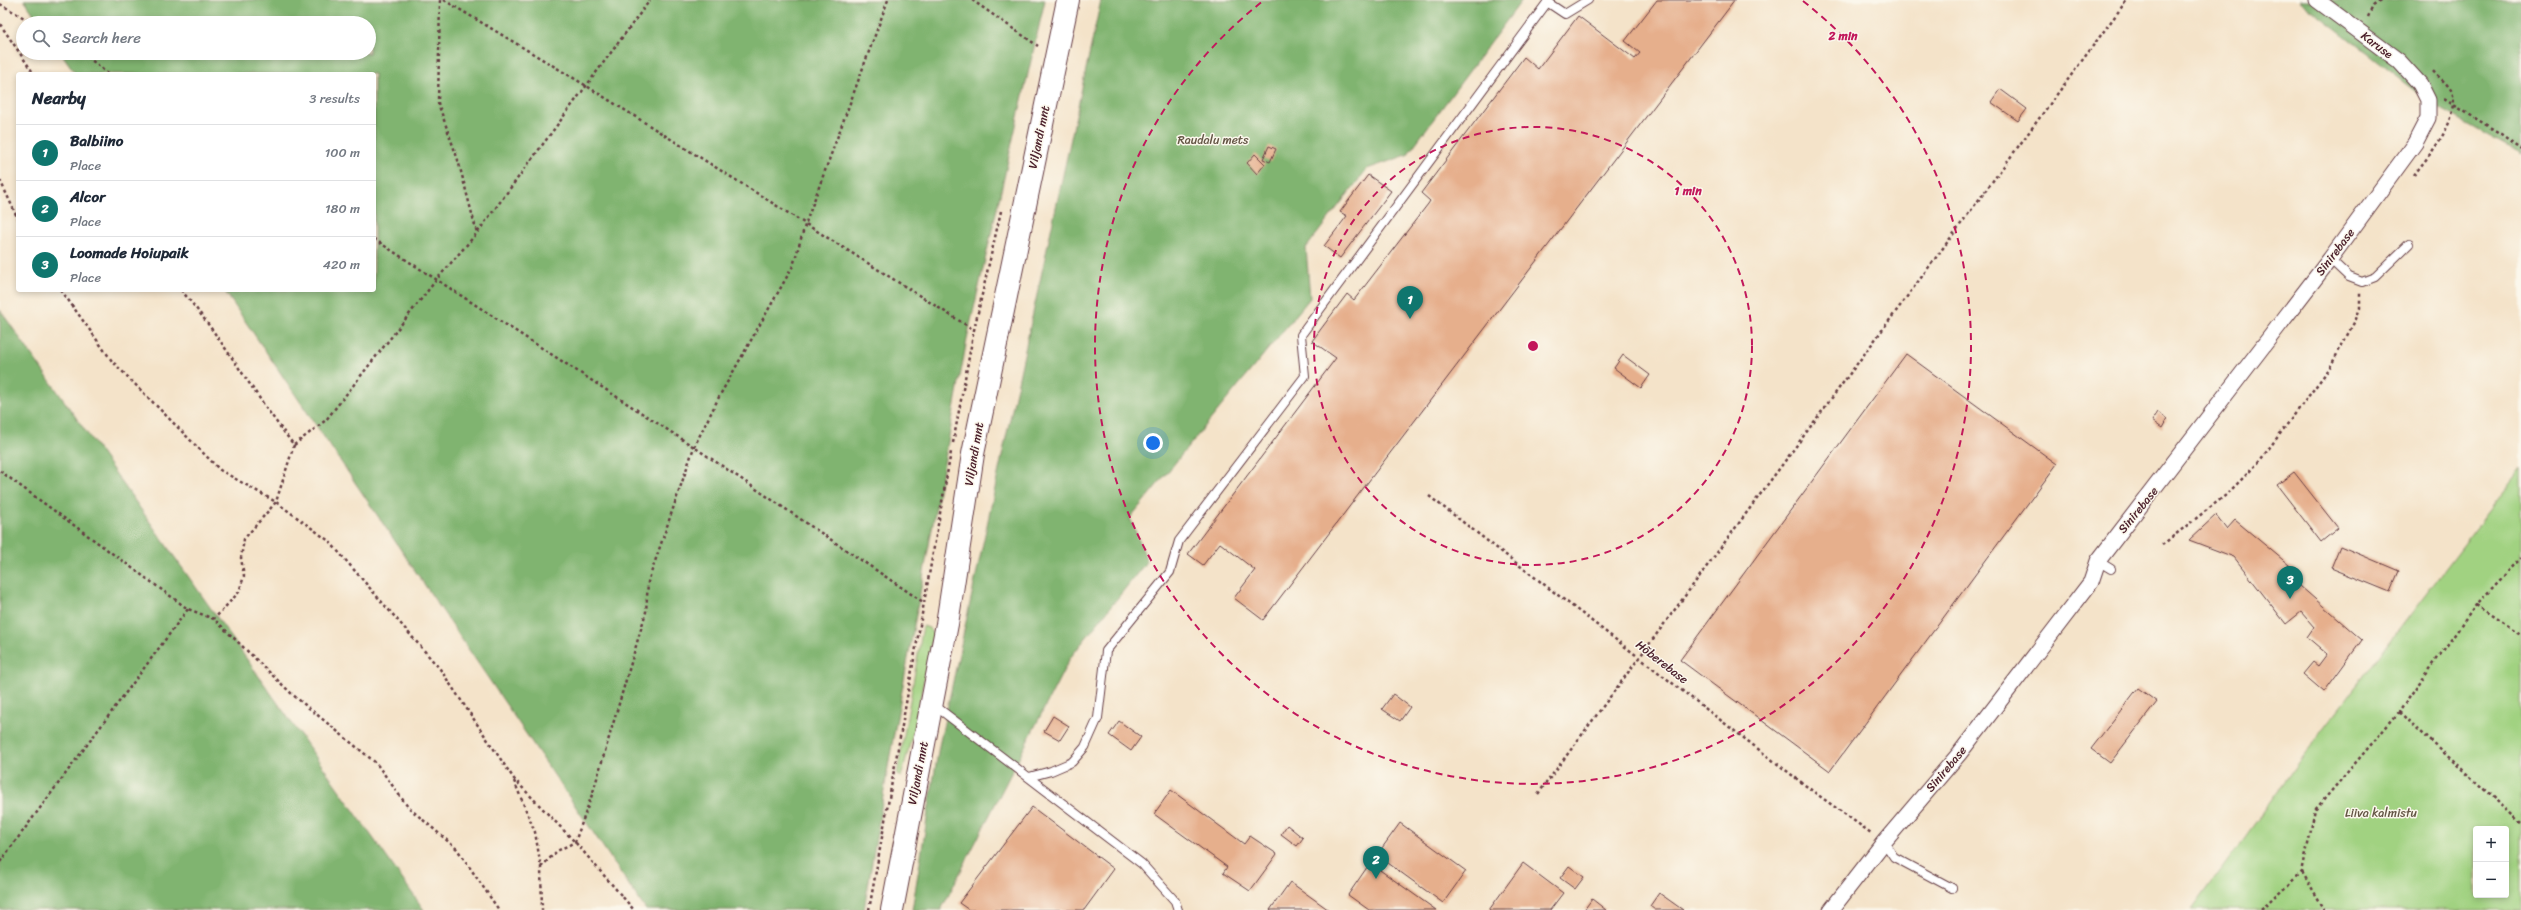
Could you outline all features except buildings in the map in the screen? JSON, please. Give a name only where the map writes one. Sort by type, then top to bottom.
[{"type":"main road","name":"Viljandi mnt","points":[[892,910],[947,624],[973,454],[1068,0]]},
{"type":"street","name":"Karuse","points":[[2317,0],[2398,61],[2420,84],[2428,100]]},
{"type":"street","name":"Sinirebase","points":[[1831,910],[1884,842],[1959,754],[2086,588],[2098,561],[2330,259],[2415,143],[2428,118],[2428,100]]},
{"type":"lane","points":[[1028,777],[1051,771],[1072,762],[1085,747],[1098,718],[1106,651],[1170,572],[1179,541],[1305,376],[1301,335],[1548,1],[1565,14],[1588,0]]},
{"type":"lane","points":[[2330,259],[2349,277],[2362,282],[2375,277],[2409,244]]},
{"type":"lane","points":[[2098,561],[2111,569]]},
{"type":"lane","points":[[931,702],[1142,864],[1175,901],[1178,910]]},
{"type":"lane","points":[[1884,842],[1894,857],[1952,888]]},
{"type":"path","points":[[440,0],[438,103],[458,160],[477,233]]},
{"type":"path","points":[[444,0],[585,85],[805,225],[974,330]]},
{"type":"path","points":[[214,619],[239,592],[244,576],[241,558],[244,539],[276,502],[294,445],[326,420],[437,279],[477,233],[585,85],[650,0]]},
{"type":"path","points":[[541,867],[557,851],[576,842],[593,792],[646,612],[648,582],[694,447],[720,395],[793,266],[805,225],[888,0]]},
{"type":"path","points":[[972,0],[1039,47]]},
{"type":"path","points":[[1538,794],[2127,0]]},
{"type":"path","points":[[2368,20],[2373,6],[2382,0]]},
{"type":"path","points":[[0,4],[21,16]]},
{"type":"path","points":[[0,24],[16,48]]},
{"type":"path","points":[[24,60],[33,72]]},
{"type":"path","points":[[91,60],[106,72]]},
{"type":"path","points":[[2420,84],[2501,134],[2521,149]]},
{"type":"path","points":[[0,180],[16,215]]},
{"type":"path","points":[[376,240],[694,447],[923,602]]},
{"type":"path","points":[[2162,545],[2226,495],[2258,463],[2329,369],[2346,340],[2360,308],[2359,292],[2355,280]]},
{"type":"path","points":[[62,292],[112,361],[220,470],[276,502],[329,541],[440,668],[514,779],[576,842],[634,910]]},
{"type":"path","points":[[183,292],[209,322],[274,419],[294,445]]},
{"type":"path","points":[[0,471],[188,609],[214,619],[293,695],[376,763],[408,807],[457,849],[499,910]]},
{"type":"path","name":"Hõberebase","points":[[1429,496],[1814,792],[1884,842]]},
{"type":"path","points":[[2261,910],[2302,872],[2315,810],[2399,712],[2476,604],[2521,558]]},
{"type":"path","points":[[2476,604],[2521,635]]},
{"type":"path","points":[[0,862],[188,609]]},
{"type":"path","points":[[2399,712],[2521,823]]},
{"type":"path","points":[[514,779],[536,832],[541,867],[542,910]]},
{"type":"path","points":[[2302,872],[2325,910]]},
{"type":"green space","points":[[24,0],[1045,0],[968,334],[889,761],[864,910],[646,910],[225,292],[376,292],[376,72],[75,72],[66,60],[376,60],[376,16],[35,16]]},
{"type":"green space","name":"Raudalu mets","points":[[1101,0],[1522,0],[1407,155],[1367,169],[1306,248],[1310,298],[1130,518],[1147,561],[1070,658],[941,910],[912,910],[939,746]]},
{"type":"green space","points":[[2299,0],[2521,0],[2521,154],[2435,106]]},
{"type":"green space","points":[[0,310],[424,910],[0,910]]},
{"type":"green space","name":"Liiva kalmistu","points":[[2521,469],[2521,910],[2192,910],[2319,735]]},
{"type":"green space","points":[[923,626],[929,628],[933,634],[915,725],[901,777],[897,775]]},
{"type":"place","name":"Balbiino","points":[[1410,319]]},
{"type":"place","name":"Loomade Hoiupaik","points":[[2290,599]]},
{"type":"place","name":"Alcor","points":[[1376,879]]}]
